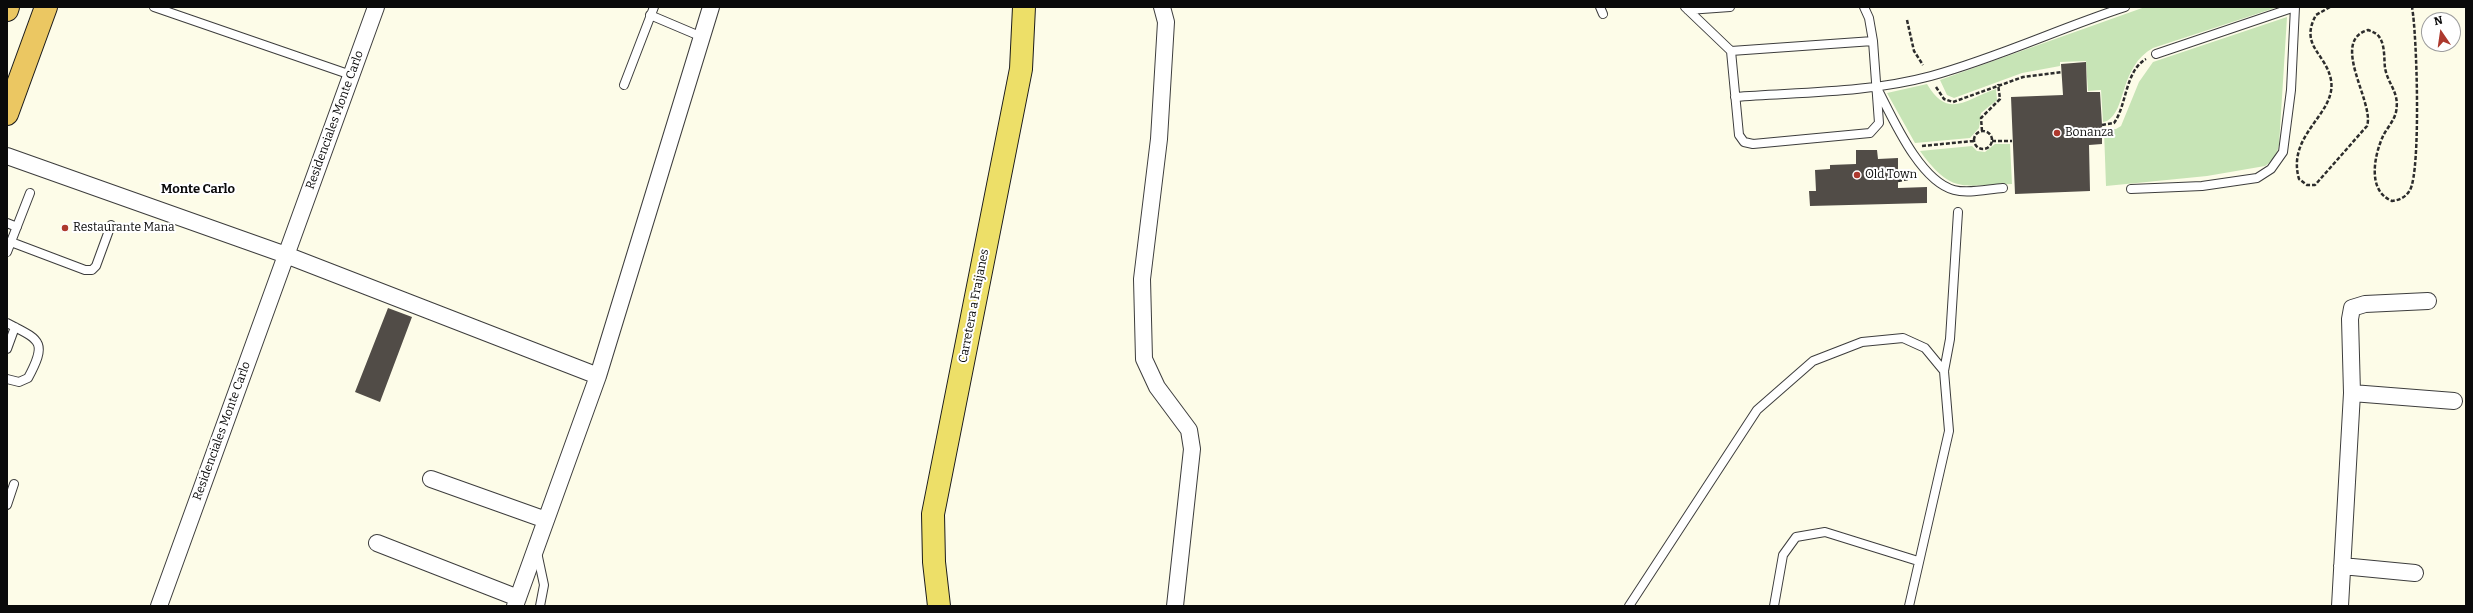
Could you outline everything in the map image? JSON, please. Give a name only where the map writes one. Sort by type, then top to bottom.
[{"type":"highway","points":[[7,114],[46,7]]},
{"type":"main road","name":"Carretera a Fraijanes","points":[[939,606],[934,562],[933,514],[1021,69],[1024,7]]},
{"type":"street","name":"Residenciales Monte Carlo","points":[[158,606],[376,7]]},
{"type":"street","points":[[377,543],[517,602],[598,376],[711,7]]},
{"type":"street","points":[[1162,7],[1166,22],[1159,139],[1142,279],[1144,359],[1157,387],[1189,430],[1192,449],[1175,606]]},
{"type":"street","points":[[7,156],[286,255],[598,376]]},
{"type":"street","points":[[2340,606],[2352,393],[2350,319],[2352,308],[2365,304],[2428,301]]},
{"type":"street","points":[[2352,393],[2454,401]]},
{"type":"street","points":[[431,479],[546,520]]},
{"type":"street","points":[[2342,566],[2415,573]]},
{"type":"lane","points":[[154,7],[351,75]]},
{"type":"lane","points":[[624,85],[654,7]]},
{"type":"lane","points":[[1687,8],[1730,7]]},
{"type":"lane","points":[[1687,8],[1731,51],[1739,135],[1744,142],[1753,144],[1870,133],[1879,123],[1873,41],[1869,18],[1864,7]]},
{"type":"lane","points":[[1736,97],[1876,87],[1930,76],[1975,63],[2125,7]]},
{"type":"lane","points":[[2131,189],[2202,186],[2257,178],[2271,169],[2283,152],[2291,90],[2295,7],[2156,54]]},
{"type":"lane","points":[[650,15],[702,37]]},
{"type":"lane","points":[[1731,51],[1873,41]]},
{"type":"lane","points":[[1876,87],[1909,147],[1928,172],[1943,185],[1955,190],[2003,188]]},
{"type":"lane","points":[[7,252],[30,193]]},
{"type":"lane","points":[[1909,606],[1918,561],[1949,431],[1944,371],[1950,339],[1958,212]]},
{"type":"lane","points":[[7,224],[17,227]]},
{"type":"lane","points":[[11,242],[85,270],[92,270],[96,266],[111,226]]},
{"type":"lane","points":[[7,323],[35,337],[39,345],[38,360],[28,378],[19,382],[7,379]]},
{"type":"lane","points":[[7,349],[15,328]]},
{"type":"lane","points":[[1629,606],[1757,410],[1813,361],[1862,342],[1903,338],[1925,348],[1944,371]]},
{"type":"lane","points":[[7,505],[14,484]]},
{"type":"lane","points":[[1774,606],[1783,555],[1796,537],[1825,532],[1918,561]]},
{"type":"lane","points":[[536,548],[544,584],[540,606]]},
{"type":"path","points":[[2330,7],[2316,15],[2310,35],[2311,42],[2329,72],[2331,93],[2302,141],[2297,157],[2299,179],[2307,185],[2315,185],[2367,126],[2369,115],[2358,84],[2352,44],[2356,36],[2368,30],[2375,32],[2381,39],[2385,70],[2394,87],[2398,102],[2396,114],[2381,142],[2375,172],[2376,184],[2380,193],[2392,201],[2404,197],[2409,190],[2414,172],[2416,64],[2415,24],[2412,7]]},
{"type":"path","points":[[1907,20],[1914,51],[1944,99],[1953,102],[1998,84],[2023,76],[2062,72]]},
{"type":"path","points":[[2102,125],[2114,123],[2119,117],[2130,80],[2143,61],[2156,54]]},
{"type":"path","points":[[1982,131],[1982,118],[2000,99],[1998,84]]},
{"type":"path","points":[[1974,141],[1978,148],[1984,150],[1990,147],[1992,141],[1990,135],[1982,131]]},
{"type":"path","points":[[1974,141],[1977,133],[1982,131]]},
{"type":"path","points":[[1909,147],[1974,141]]},
{"type":"path","points":[[1992,141],[2012,141]]},
{"type":"path","points":[[1898,181],[1914,178],[1928,172]]},
{"type":"green space","points":[[2145,7],[2278,7],[2153,48],[2142,56],[2134,66],[2118,108],[2107,121],[2103,122],[2101,90],[2088,91],[2086,61],[2060,62],[2060,66],[2022,73],[1954,98],[1947,95],[1940,80]]},
{"type":"green space","points":[[2287,17],[2279,145],[2276,155],[2270,162],[2265,166],[2207,176],[2106,186],[2104,130],[2116,129],[2121,126],[2139,82],[2153,62]]},
{"type":"green space","points":[[1927,84],[1935,95],[1942,101],[1950,104],[1958,104],[1996,89],[1997,100],[1981,113],[1979,128],[1970,138],[1915,143],[1887,93]]},
{"type":"green space","points":[[1995,144],[2010,144],[2012,184],[1969,186],[1950,181],[1941,175],[1931,165],[1920,151],[1972,146],[1977,151],[1985,152]]},
{"type":"building","name":"Bonanza","points":[[2086,62],[2087,92],[2100,92],[2102,125],[2102,144],[2089,145],[2090,191],[2015,194],[2011,97],[2063,95],[2061,64]]},
{"type":"building","name":"Old Town","points":[[1856,150],[1877,150],[1878,159],[1898,158],[1898,188],[1927,187],[1927,203],[1810,206],[1809,191],[1816,191],[1815,170],[1830,169],[1830,165],[1856,164]]},
{"type":"building","points":[[388,308],[412,317],[380,402],[355,392]]},
{"type":"place","name":"Bonanza","points":[[2057,133]]},
{"type":"place","name":"Old Town","points":[[1857,175]]},
{"type":"place","name":"Restaurante Mana","points":[[65,228]]},
{"type":"district","name":"Monte Carlo","points":[[198,189]]}]
